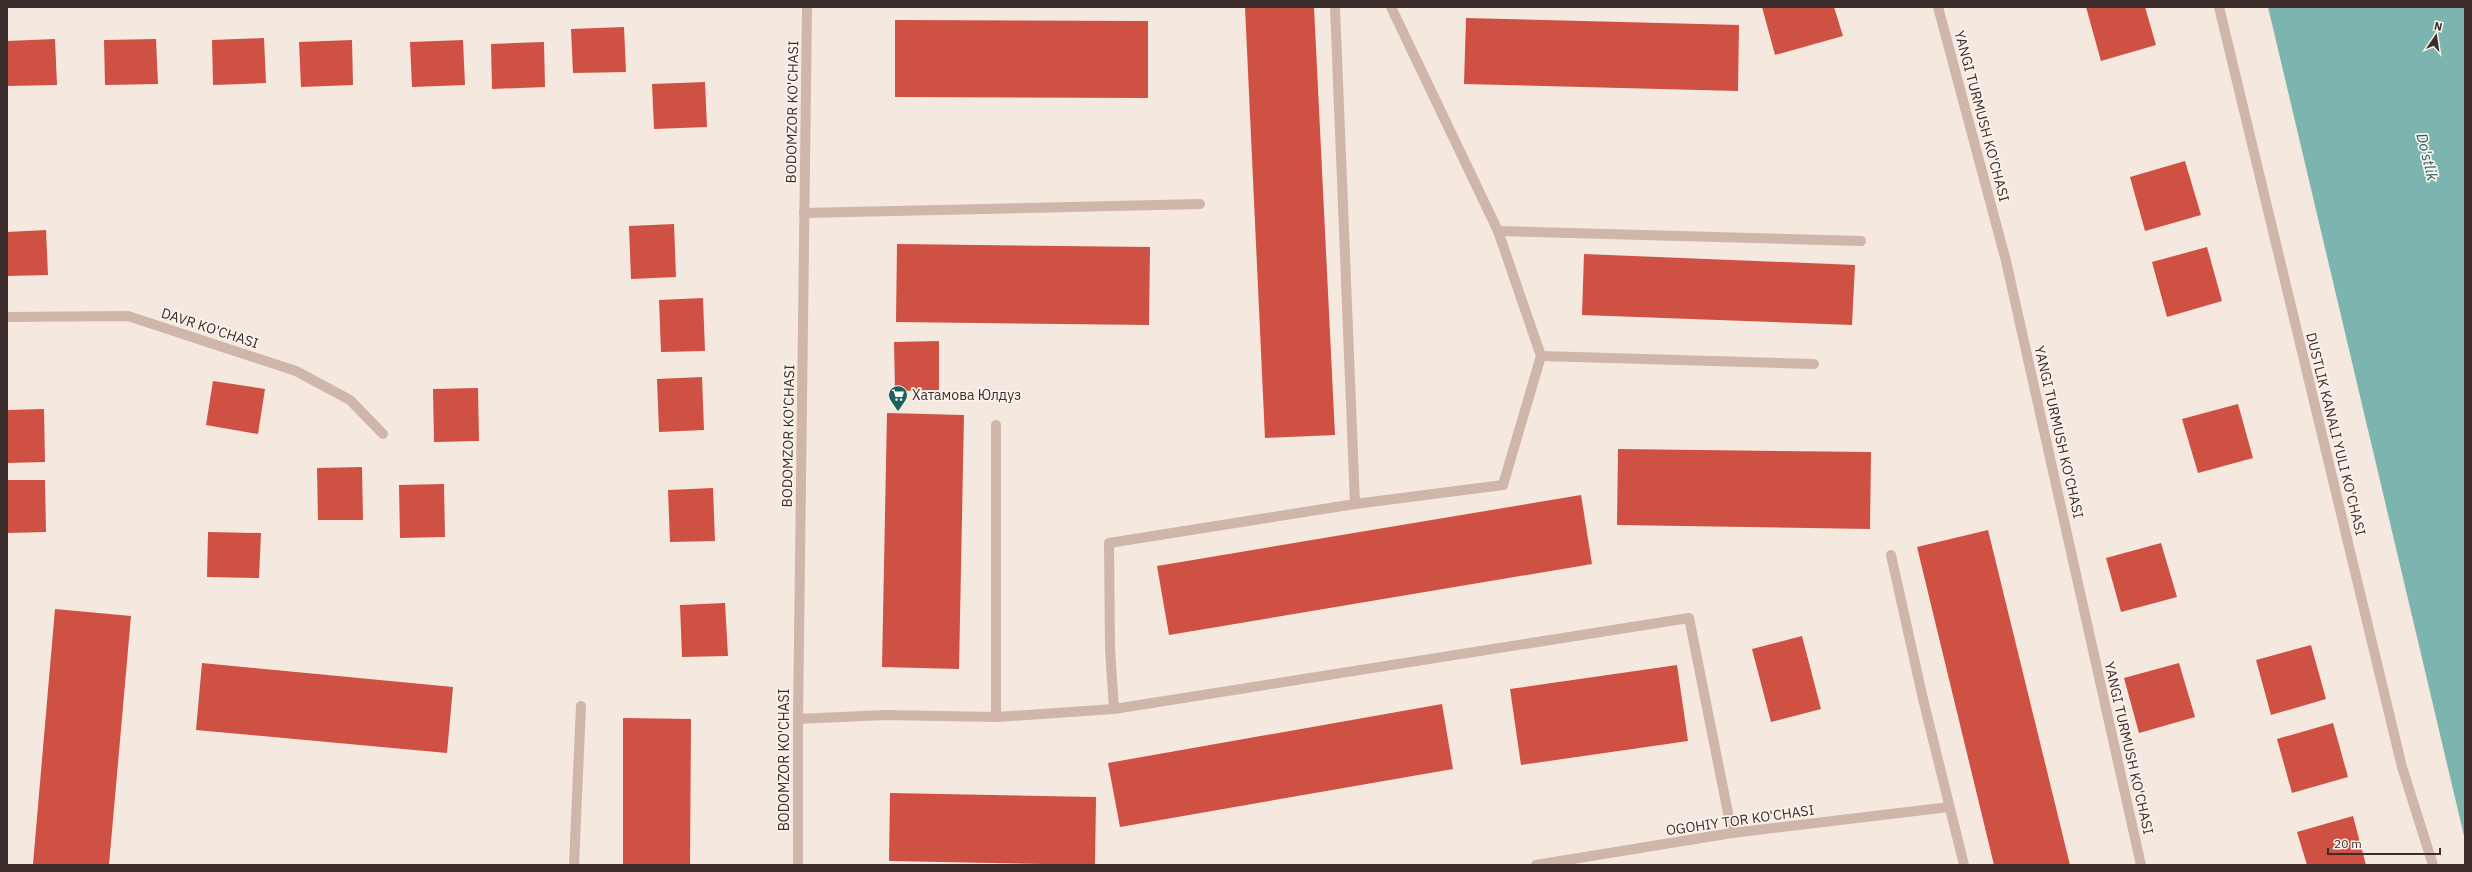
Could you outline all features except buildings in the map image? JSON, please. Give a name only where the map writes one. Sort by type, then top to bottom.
[{"type":"street","name":"BODOMZOR KO'CHASI","points":[[798,865],[798,718],[807,7]]},
{"type":"street","points":[[1335,7],[1355,504]]},
{"type":"street","points":[[1114,709],[1110,649],[1109,543],[1355,504],[1503,485],[1541,356],[1498,231],[1391,7]]},
{"type":"street","name":"YANGI TURMUSH KO'CHASI","points":[[1938,7],[2006,261],[2141,865]]},
{"type":"street","name":"DUSTLIK KANALI YULI KO'CHASI","points":[[2219,7],[2402,767],[2433,865]]},
{"type":"street","points":[[804,213],[1200,204]]},
{"type":"street","points":[[1498,231],[1861,241]]},
{"type":"street","name":"DAVR KO'CHASI","points":[[7,317],[128,316],[296,371],[350,400],[383,434]]},
{"type":"street","points":[[1541,356],[1814,364]]},
{"type":"street","points":[[996,425],[996,717]]},
{"type":"street","points":[[1891,555],[1949,807],[1964,865]]},
{"type":"street","points":[[798,718],[885,715],[996,717],[1114,709],[1689,618],[1732,833]]},
{"type":"street","points":[[574,865],[581,706]]},
{"type":"street","name":"OGOHIY TOR KO'CHASI","points":[[1536,865],[1732,833],[1949,807]]},
{"type":"water","name":"Do'stlik","points":[[2268,7],[2465,7],[2465,840]]},
{"type":"place","name":"Хатамова Юлдуз","points":[[898,412]]}]
